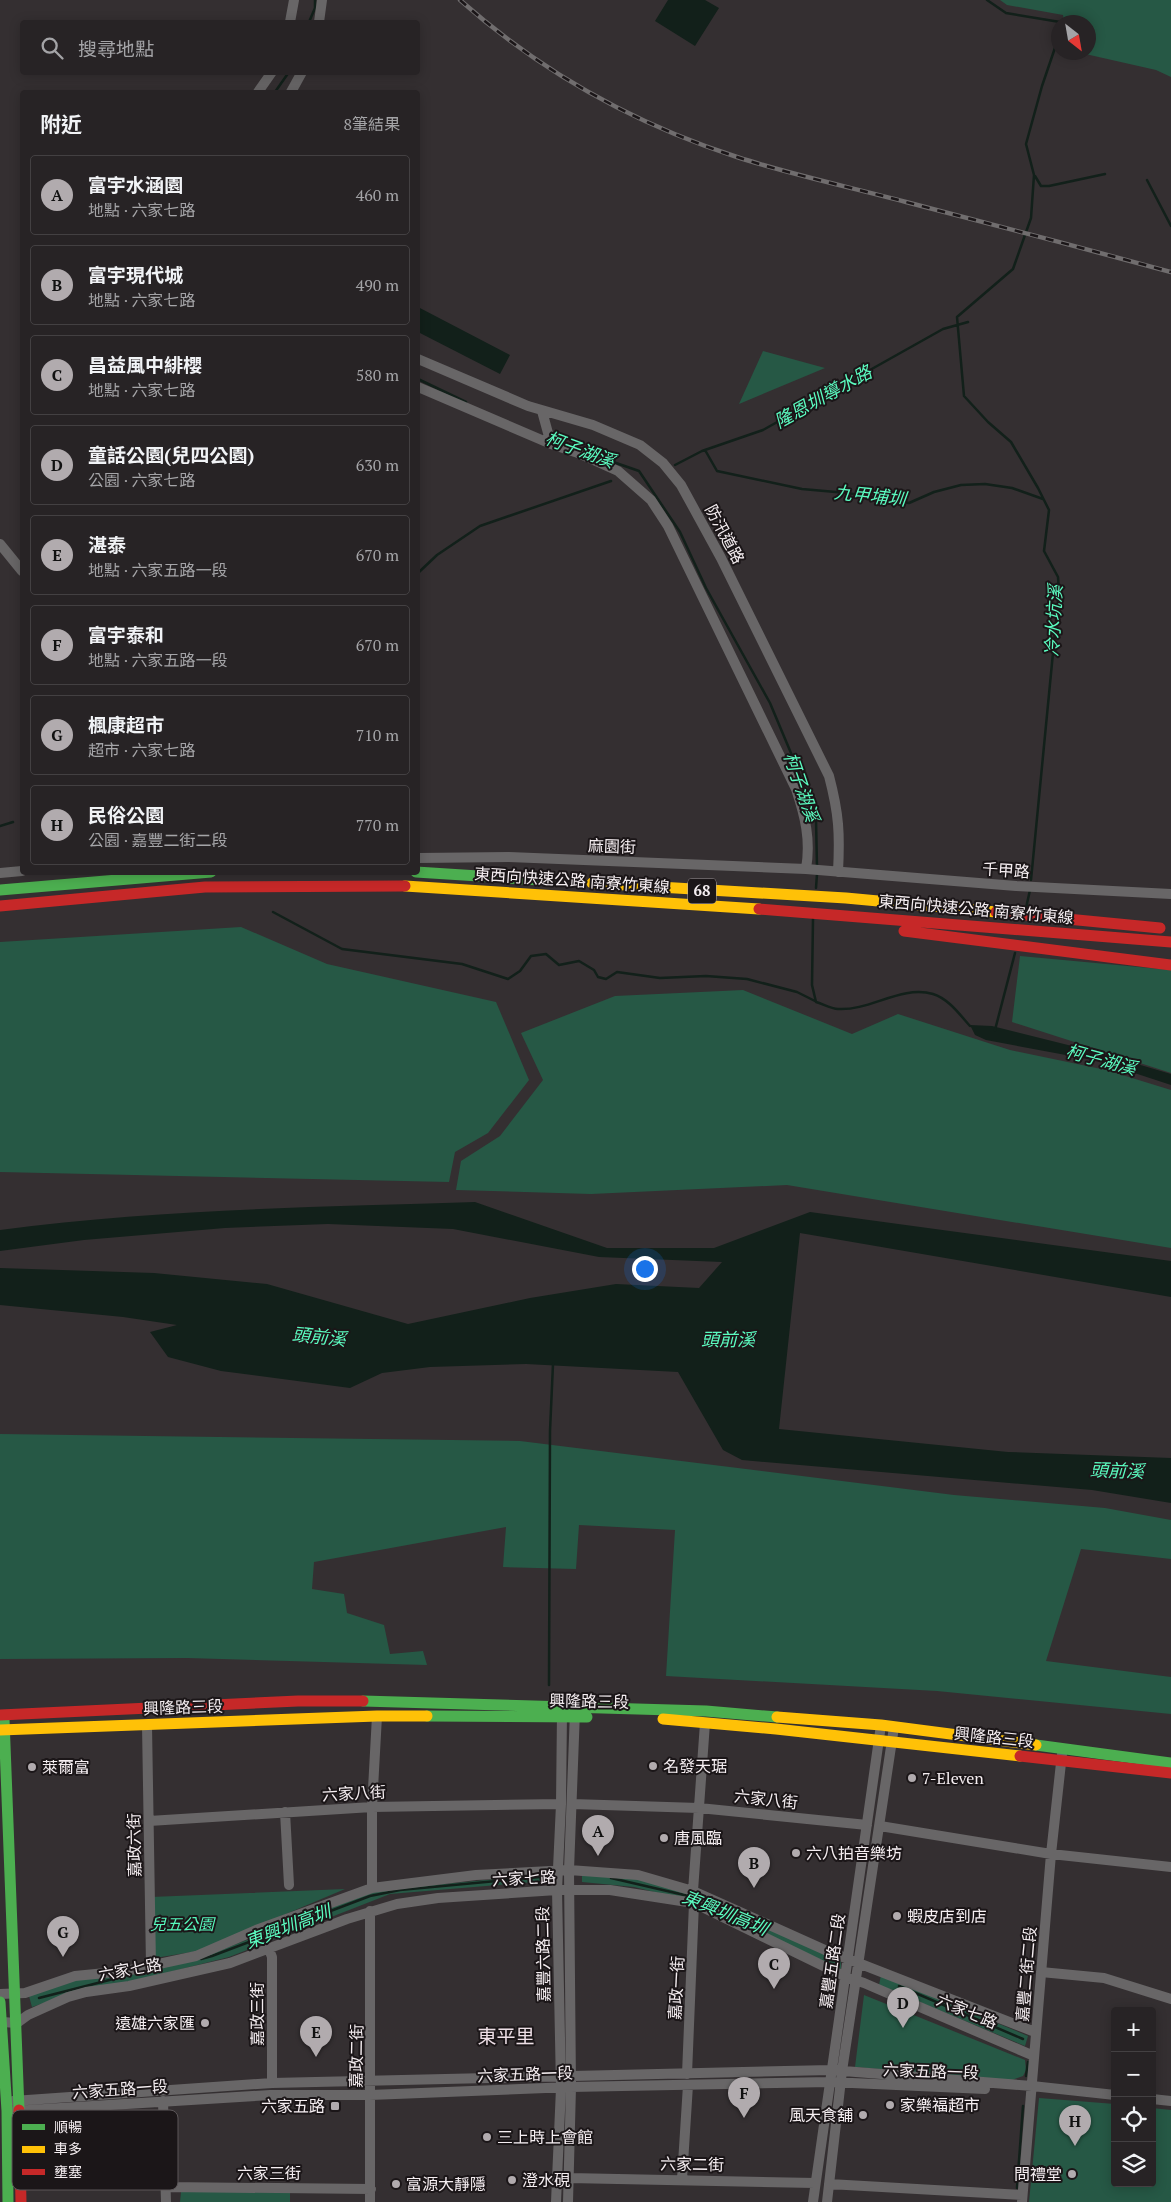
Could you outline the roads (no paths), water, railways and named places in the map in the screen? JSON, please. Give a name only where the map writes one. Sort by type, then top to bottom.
[{"type":"main road","name":"東西向快速公路 南寮竹東線","points":[[420,872],[555,881]]},
{"type":"main road","points":[[0,890],[172,875]]},
{"type":"main road","name":"東西向快速公路 南寮竹東線","points":[[584,883],[846,898],[1171,929]]},
{"type":"main road","name":"東西向快速公路 南寮竹東線","points":[[0,906],[204,887],[316,885],[431,886],[738,907],[1171,942]]},
{"type":"main road","points":[[738,907],[815,920],[1171,965]]},
{"type":"main road","points":[[988,911],[1063,910],[1171,919]]},
{"type":"main road","name":"興隆路三段","points":[[2,1715],[298,1701],[379,1701],[562,1712]]},
{"type":"main road","name":"興隆路三段","points":[[2,1730],[377,1716],[706,1711],[881,1725],[1171,1773]]},
{"type":"main road","name":"興隆路三段","points":[[575,1712],[705,1722],[879,1742],[1171,1763]]},
{"type":"main road","points":[[2,1715],[18,2023],[19,2110]]},
{"type":"main road","points":[[0,2002],[8,2202]]},
{"type":"street","points":[[290,20],[294,0]]},
{"type":"street","points":[[319,20],[322,0]]},
{"type":"street","points":[[259,90],[270,75]]},
{"type":"street","points":[[292,90],[300,75]]},
{"type":"street","name":"防汛道路","points":[[420,361],[542,410],[593,425],[640,445],[663,463],[681,485],[721,558],[828,776],[838,809],[840,838],[838,872]]},
{"type":"street","points":[[420,388],[618,471],[651,500],[668,526],[796,789],[806,820],[809,851],[806,868]]},
{"type":"street","points":[[542,410],[551,444]]},
{"type":"street","points":[[0,544],[20,569]]},
{"type":"street","name":"麻園街","points":[[420,858],[509,857],[806,868],[838,872]]},
{"type":"street","points":[[0,873],[20,871]]},
{"type":"street","name":"千甲路","points":[[838,872],[1016,886],[1171,894]]},
{"type":"street","name":"嘉豐六路二段","points":[[562,1712],[567,1804]]},
{"type":"street","name":"嘉豐六路二段","points":[[564,2077],[568,1891],[564,1870],[567,1804],[575,1712]]},
{"type":"street","points":[[372,1888],[372,1807],[377,1716]]},
{"type":"street","points":[[693,1891],[705,1722]]},
{"type":"street","name":"嘉政六街","points":[[147,1725],[151,1965]]},
{"type":"street","name":"嘉豐五路二段","points":[[827,2202],[841,2082],[837,2071],[846,1976],[881,1725]]},
{"type":"street","name":"嘉豐五路二段","points":[[813,2202],[830,2082],[837,2071],[860,1963],[894,1727]]},
{"type":"street","name":"嘉豐二街二段","points":[[1022,2199],[1051,1854],[1062,1754]]},
{"type":"street","name":"六家八街","points":[[149,1821],[372,1807],[567,1804],[699,1808],[867,1825]]},
{"type":"street","points":[[285,1812],[289,1886]]},
{"type":"street","points":[[880,1826],[1051,1854],[1171,1867]]},
{"type":"street","name":"嘉豐六路二段","points":[[564,1870],[557,1890],[566,2088],[568,2202]]},
{"type":"street","name":"六家七路","points":[[0,1994],[25,1993],[76,1976],[126,1971],[196,1956],[256,1930],[372,1888],[476,1875],[564,1870],[638,1875],[693,1891],[848,1959],[1035,2032]]},
{"type":"street","name":"六家七路","points":[[18,2023],[28,2015],[50,2004],[86,1992],[130,1986],[230,1962],[370,1911],[397,1904],[438,1898],[557,1890],[610,1890],[694,1903],[711,1913],[846,1976],[1034,2056]]},
{"type":"street","name":"嘉政一街","points":[[687,2074],[694,1903]]},
{"type":"street","name":"嘉政二街","points":[[370,1911],[370,2202]]},
{"type":"street","name":"嘉政三街","points":[[268,1947],[272,1957],[272,2083]]},
{"type":"street","points":[[1041,1972],[1104,1978],[1171,1999]]},
{"type":"street","points":[[2,2022],[18,2023]]},
{"type":"street","name":"六家五路一段","points":[[19,2105],[272,2083],[837,2071],[1032,2086],[1111,2095]]},
{"type":"street","name":"六家五路一段","points":[[19,2105],[163,2101],[270,2095],[830,2082],[1021,2091],[1032,2086]]},
{"type":"street","points":[[682,2179],[688,2085]]},
{"type":"street","name":"嘉豐六路二段","points":[[556,2202],[566,2088]]},
{"type":"street","points":[[1156,2099],[1171,2101]]},
{"type":"street","points":[[163,2101],[163,2110]]},
{"type":"street","points":[[3,2107],[19,2105]]},
{"type":"street","name":"六家二街","points":[[569,2178],[815,2183]]},
{"type":"street","points":[[829,2184],[1022,2199]]},
{"type":"street","name":"六家三街","points":[[178,2187],[371,2189]]},
{"type":"water","points":[[668,0],[705,0],[719,8],[695,46],[655,21]]},
{"type":"water","points":[[420,308],[510,355],[500,374],[420,333]]},
{"type":"water","points":[[970,1025],[992,1026],[1100,1053],[1171,1074],[1171,1085],[1098,1061],[986,1040],[975,1035]]},
{"type":"water","name":"頭前溪","points":[[475,1202],[607,1248],[714,1248],[810,1212],[1171,1261],[1171,1297],[800,1233],[779,1429],[1008,1452],[1171,1458],[1171,1503],[1092,1490],[742,1460],[723,1450],[678,1372],[526,1364],[430,1367],[382,1373],[350,1388],[221,1371],[168,1357],[150,1332],[177,1325],[123,1317],[0,1305],[0,1268],[154,1273],[267,1284],[408,1324],[530,1298],[616,1284],[699,1288],[722,1262],[599,1257],[453,1229],[328,1224],[225,1228],[84,1240],[0,1251],[0,1230],[59,1223],[178,1213]]},
{"type":"waterway","name":"柯子湖溪","points":[[310,20],[315,8],[315,0]]},
{"type":"waterway","name":"冷水坑溪","points":[[987,0],[1006,13],[1051,20]]},
{"type":"waterway","name":"冷水坑溪","points":[[1031,880],[1059,591],[1058,577],[1044,551],[1049,510],[1038,488],[1011,442],[988,422],[964,396],[957,317],[1013,269],[1031,218],[1034,175],[1026,144],[1051,60]]},
{"type":"waterway","name":"柯子湖溪","points":[[276,90],[287,75]]},
{"type":"waterway","name":"隆恩圳導水路","points":[[1035,176],[1041,186],[1049,186],[1105,174]]},
{"type":"waterway","points":[[1147,180],[1171,226]]},
{"type":"waterway","name":"隆恩圳導水路","points":[[675,465],[702,451],[763,430],[943,329],[968,322]]},
{"type":"waterway","name":"柯子湖溪","points":[[420,380],[466,402]]},
{"type":"waterway","name":"九甲埔圳","points":[[705,450],[717,471],[802,489],[847,493],[909,503],[934,492],[961,485],[985,484],[1012,488],[1043,499]]},
{"type":"waterway","name":"柯子湖溪","points":[[596,456],[639,471],[680,532],[706,588],[770,703],[796,765],[816,819],[817,868]]},
{"type":"waterway","name":"隆恩圳導水路","points":[[420,571],[437,555],[480,526],[611,481]]},
{"type":"waterway","points":[[0,826],[13,822]]},
{"type":"waterway","name":"柯子湖溪","points":[[816,888],[817,874]]},
{"type":"waterway","name":"冷水坑溪","points":[[1026,908],[1030,890]]},
{"type":"waterway","points":[[273,912],[342,949],[462,964],[508,979],[520,971],[531,956],[546,954],[559,965],[579,961],[594,970],[598,977],[606,979],[617,972],[660,978],[706,976],[747,979],[797,992],[815,1001]]},
{"type":"waterway","name":"柯子湖溪","points":[[813,919],[812,985],[816,1002],[835,1009],[850,1009],[897,995],[921,992],[939,996],[949,1003],[970,1026]]},
{"type":"waterway","name":"冷水坑溪","points":[[995,1030],[1015,953]]},
{"type":"waterway","points":[[549,1685],[550,1431],[553,1364]]},
{"type":"waterway","name":"東興圳高圳","points":[[201,1959],[370,1896],[400,1890],[540,1877]]},
{"type":"waterway","name":"東興圳高圳","points":[[611,1878],[693,1897],[752,1923]]},
{"type":"waterway","name":"東興圳高圳","points":[[826,1956],[834,1959]]},
{"type":"waterway","name":"東興圳高圳","points":[[39,1998],[125,1976]]},
{"type":"waterway","name":"東興圳高圳","points":[[899,1986],[1023,2039]]},
{"type":"waterway","name":"東興圳高圳","points":[[1026,2076],[1028,2062]]},
{"type":"waterway","name":"東興圳高圳","points":[[1017,2188],[1023,2106]]},
{"type":"railway","points":[[460,0],[491,26],[556,73],[626,112],[699,144],[779,170],[885,196],[1171,272]]},
{"type":"place","name":"名發天琚","points":[[653,1766]]},
{"type":"place","name":"萊爾富","points":[[32,1767]]},
{"type":"place","name":"7-Eleven","points":[[912,1778]]},
{"type":"place","name":"唐風臨","points":[[664,1838]]},
{"type":"place","name":"六八拍音樂坊","points":[[796,1853]]},
{"type":"place","name":"富宇水涵園","points":[[598,1856]]},
{"type":"place","name":"富宇現代城","points":[[754,1888]]},
{"type":"place","name":"蝦皮店到店","points":[[897,1916]]},
{"type":"place","name":"楓康超市","points":[[63,1957]]},
{"type":"place","name":"昌益風中緋櫻","points":[[774,1989]]},
{"type":"place","name":"遠雄六家匯","points":[[205,2023]]},
{"type":"place","name":"童話公園(兒四公園)","points":[[903,2028]]},
{"type":"place","name":"湛泰","points":[[316,2057]]},
{"type":"place","name":"家樂福超市","points":[[890,2105]]},
{"type":"place","name":"六家五路","points":[[335,2106]]},
{"type":"place","name":"風天食舖","points":[[863,2115]]},
{"type":"place","name":"富宇泰和","points":[[744,2118]]},
{"type":"place","name":"三上時上會館","points":[[487,2137]]},
{"type":"place","name":"民俗公園","points":[[1075,2146]]},
{"type":"place","name":"問禮堂","points":[[1072,2174]]},
{"type":"place","name":"澄水硯","points":[[512,2180]]},
{"type":"place","name":"富源大靜隱","points":[[396,2184]]},
{"type":"district","name":"東平里","points":[[506,2036]]},
{"type":"park label","name":"兒五公園","points":[[182,1924]]}]
